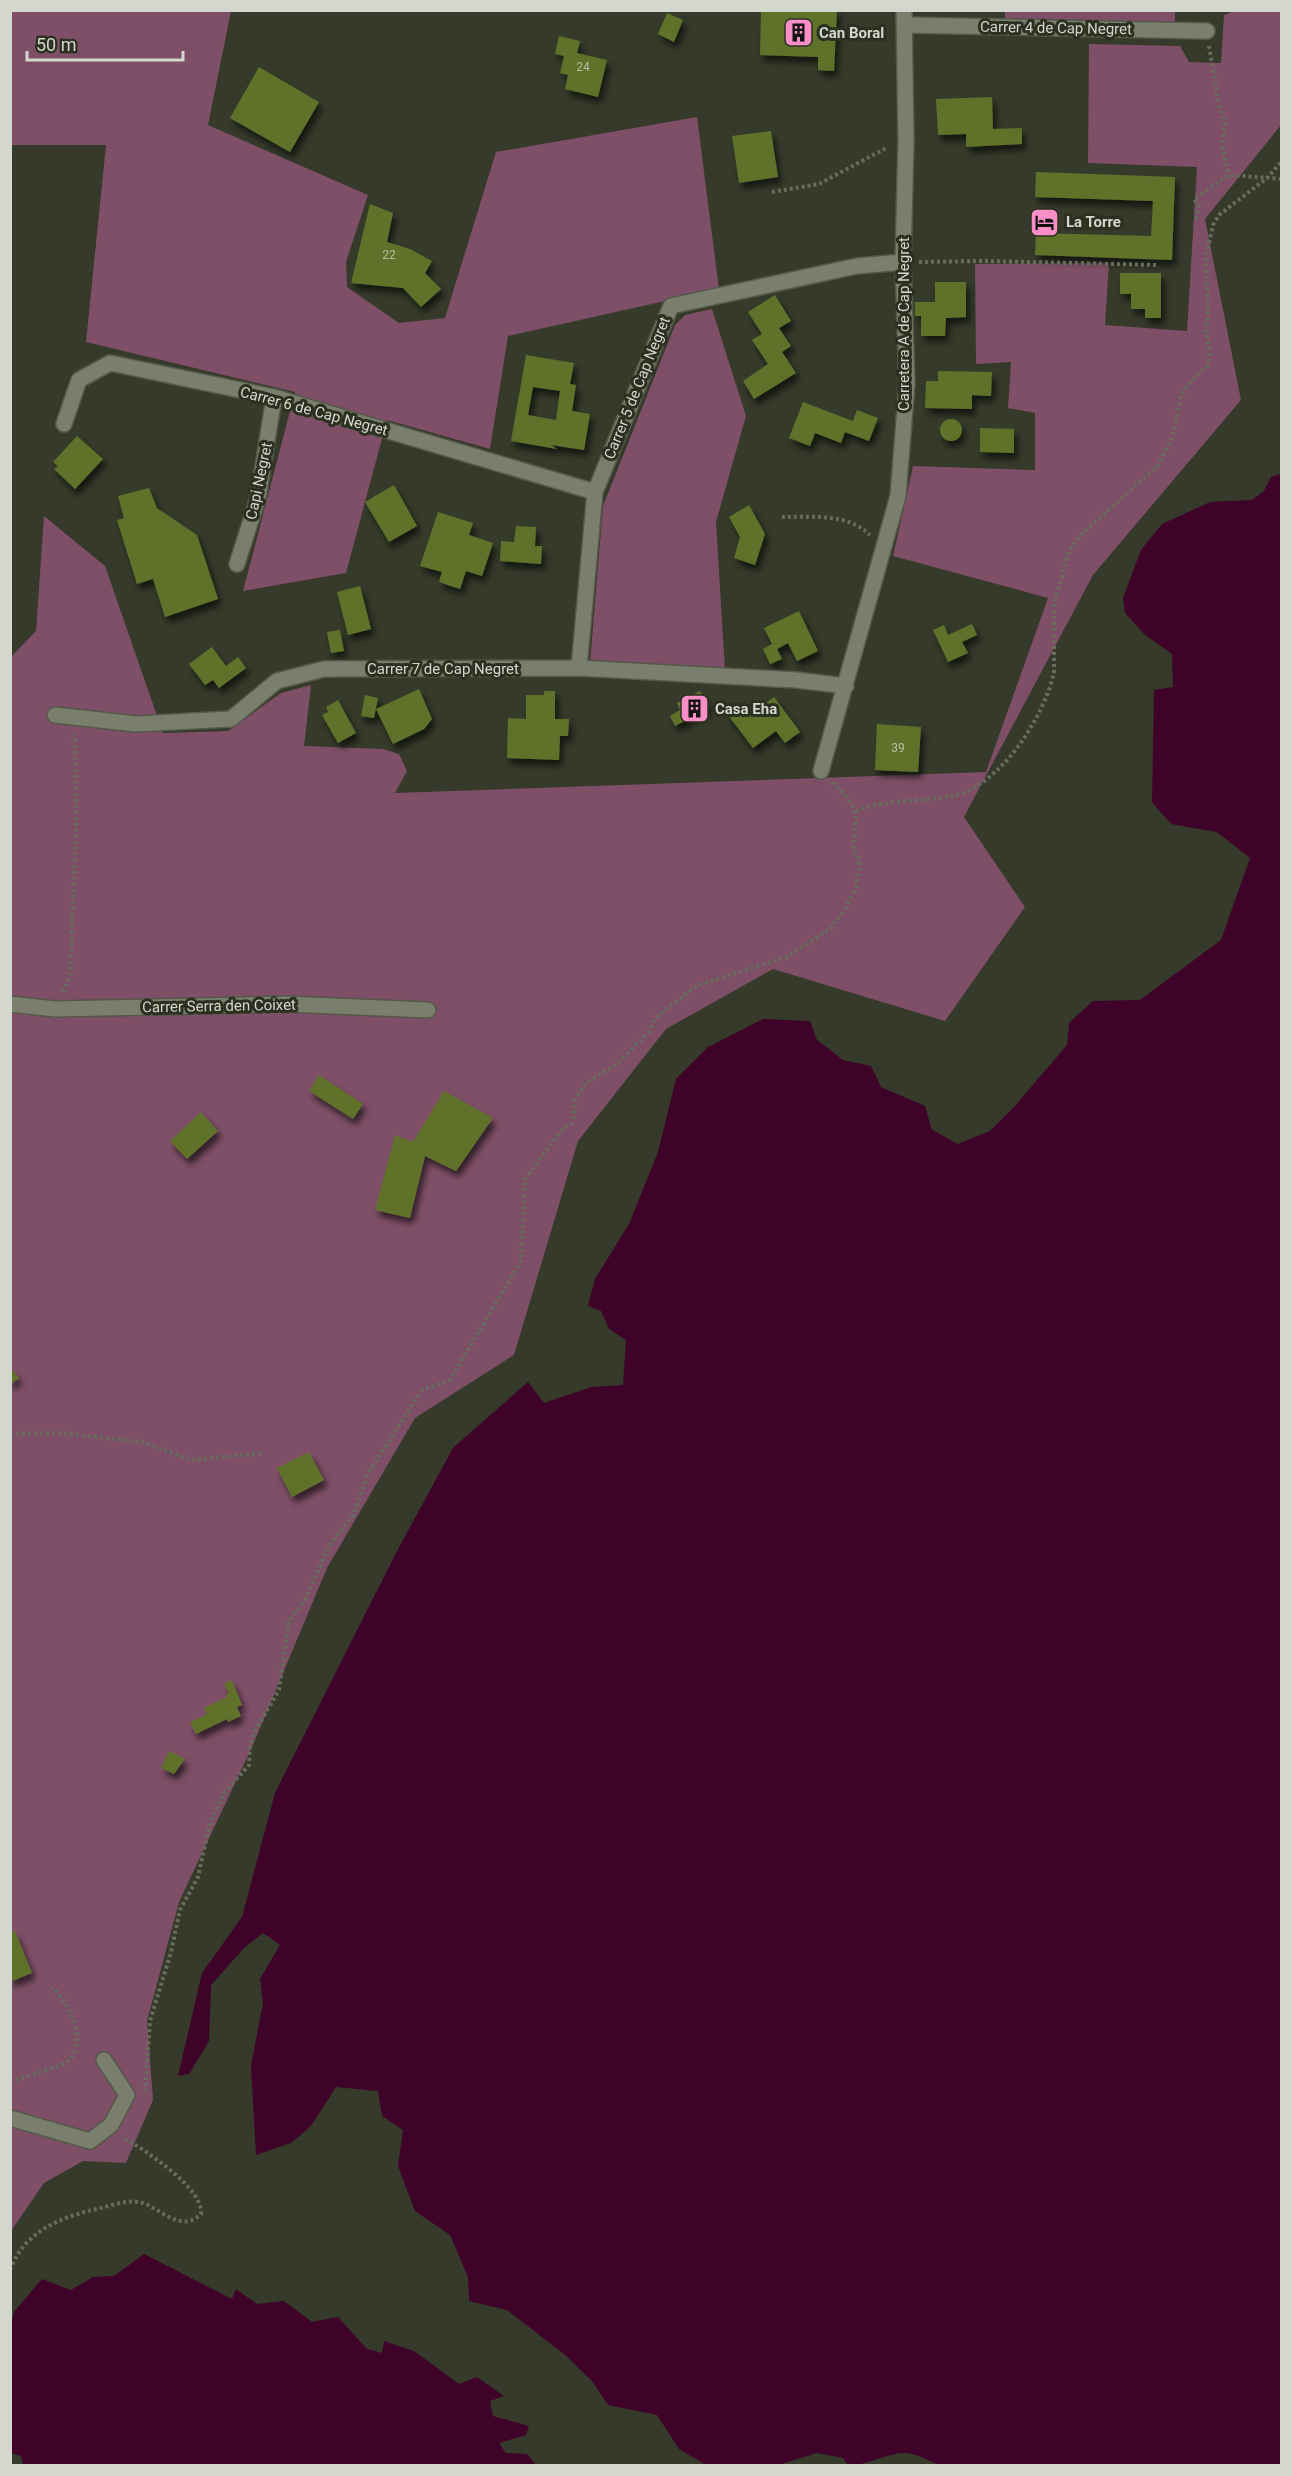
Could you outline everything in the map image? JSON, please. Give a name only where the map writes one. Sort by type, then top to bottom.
[{"type":"street","name":"Carrer 4 de Cap Negret","points":[[904,18],[1207,31]]},
{"type":"street","name":"Carretera A de Cap Negret","points":[[820,771],[846,686],[897,496],[907,384],[903,262],[906,141],[904,18]]},
{"type":"street","name":"Carrer 5 de Cap Negret","points":[[579,668],[595,492],[671,306],[857,266],[903,262]]},
{"type":"street","name":"Carrer 6 de Cap Negret","points":[[64,424],[79,380],[110,363],[274,397],[595,492]]},
{"type":"street","name":"Capi Negret","points":[[237,564],[258,498],[274,397]]},
{"type":"street","name":"Carrer 7 de Cap Negret","points":[[55,716],[136,724],[231,719],[277,681],[324,669],[579,668],[796,680],[846,686]]},
{"type":"street","name":"Carrer Serra den Coixet","points":[[10,1004],[55,1009],[287,1004],[428,1010]]},
{"type":"street","points":[[10,2118],[90,2141],[111,2125],[127,2095],[104,2060]]},
{"type":"path","points":[[1207,31],[1219,105],[1225,120],[1222,144],[1229,175]]},
{"type":"path","points":[[772,192],[819,184],[887,147],[906,141]]},
{"type":"path","points":[[856,811],[887,803],[952,795],[973,788],[999,768],[1020,742],[1038,713],[1054,673],[1054,605],[1069,551],[1082,534],[1124,498],[1163,458],[1176,428],[1181,396],[1186,387],[1208,365],[1210,354],[1206,333],[1208,313],[1206,255],[1213,225],[1218,215],[1267,178],[1281,161]]},
{"type":"path","points":[[1196,219],[1199,206],[1194,199],[1229,175],[1281,179]]},
{"type":"path","points":[[903,262],[1006,261],[1156,265]]},
{"type":"path","points":[[782,518],[827,517],[862,528],[883,548]]},
{"type":"path","points":[[55,716],[75,737],[76,831],[70,977],[55,1009]]},
{"type":"path","points":[[150,2022],[171,1952],[180,1910],[198,1876],[210,1823],[224,1792],[249,1765],[254,1733],[279,1690],[289,1621],[306,1598],[329,1546],[353,1515],[369,1472],[387,1444],[422,1390],[450,1380],[521,1261],[525,1179],[562,1130],[573,1122],[575,1100],[586,1083],[617,1064],[651,1031],[655,1018],[698,984],[787,957],[831,928],[845,909],[855,888],[860,867],[858,855],[853,850],[856,811],[850,799],[820,771]]},
{"type":"path","points":[[10,1434],[62,1433],[142,1442],[191,1460],[264,1453]]},
{"type":"path","points":[[10,2082],[68,2061],[75,2048],[75,2019],[60,1994],[51,1987]]},
{"type":"path","points":[[10,2270],[18,2253],[40,2229],[76,2214],[132,2202],[142,2203],[176,2221],[192,2220],[201,2214],[199,2204],[187,2187],[155,2157],[122,2137],[111,2125]]},
{"type":"shaded area","points":[[10,11],[231,11],[208,125],[368,195],[346,262],[347,287],[399,323],[445,318],[496,152],[697,117],[719,289],[508,336],[490,449],[387,420],[346,573],[243,591],[295,392],[86,342],[106,145],[11,145]]},
{"type":"shaded area","points":[[1005,11],[1175,11],[1175,24],[1005,22]]},
{"type":"shaded area","points":[[1235,11],[1281,11],[1281,125],[1205,219],[1241,400],[1093,575],[964,817],[1025,907],[945,1021],[773,969],[666,1029],[578,1141],[514,1355],[415,1418],[327,1568],[252,1747],[179,1902],[147,2021],[153,2100],[126,2163],[83,2161],[44,2183],[11,2234],[10,658],[36,631],[44,516],[105,566],[163,733],[228,731],[281,693],[311,685],[304,746],[383,749],[399,754],[407,771],[395,793],[986,772],[1048,598],[893,556],[913,466],[1035,470],[1035,413],[1008,408],[1011,362],[976,364],[975,264],[1109,263],[1105,325],[1187,331],[1197,167],[1088,163],[1089,44],[1180,46],[1189,62],[1221,63],[1224,15]]},
{"type":"shaded area","points":[[712,309],[746,416],[716,522],[725,670],[590,663],[603,506],[675,325],[685,315]]},
{"type":"shaded area","points":[[1281,474],[1281,2465],[942,2466],[919,2456],[905,2453],[890,2455],[863,2464],[848,2465],[843,2458],[817,2453],[778,2465],[706,2465],[679,2449],[657,2415],[608,2405],[592,2381],[564,2354],[507,2310],[469,2301],[468,2277],[450,2235],[415,2211],[398,2166],[403,2130],[382,2116],[378,2091],[336,2087],[311,2126],[291,2143],[256,2155],[251,2066],[263,2003],[260,1979],[280,1945],[263,1933],[244,1948],[211,1985],[209,2041],[189,2074],[178,2076],[202,1973],[242,1917],[275,1793],[396,1553],[453,1448],[528,1382],[544,1403],[592,1387],[623,1385],[626,1340],[609,1329],[601,1311],[588,1306],[595,1279],[629,1224],[658,1152],[676,1079],[708,1047],[763,1019],[810,1021],[817,1040],[843,1060],[871,1066],[881,1087],[925,1106],[932,1130],[958,1144],[990,1131],[1015,1106],[1067,1045],[1069,1023],[1093,1001],[1140,1000],[1221,940],[1250,858],[1217,832],[1171,824],[1152,802],[1154,690],[1173,687],[1172,654],[1144,634],[1125,613],[1123,598],[1141,550],[1162,524],[1210,502],[1252,500],[1264,491],[1271,477]]},
{"type":"shaded area","points":[[144,2254],[232,2299],[236,2289],[257,2304],[284,2301],[312,2322],[338,2317],[367,2349],[382,2353],[384,2341],[414,2351],[459,2384],[477,2377],[504,2396],[490,2401],[493,2416],[529,2426],[526,2435],[499,2443],[506,2453],[527,2454],[536,2465],[23,2465],[21,2456],[11,2453],[10,2333],[14,2312],[42,2279],[71,2290],[93,2277],[114,2276]]},
{"type":"building","name":"Can Boral","points":[[761,10],[837,10],[834,71],[818,70],[818,57],[760,55]]},
{"type":"building","points":[[667,13],[683,20],[674,42],[658,34]]},
{"type":"building","points":[[559,36],[580,41],[577,53],[607,60],[598,97],[565,89],[568,75],[560,73],[564,56],[555,54]]},
{"type":"building","points":[[259,67],[319,102],[290,152],[230,118]]},
{"type":"building","points":[[992,97],[993,129],[1022,128],[1022,144],[966,147],[966,134],[938,135],[936,99]]},
{"type":"building","points":[[771,131],[778,177],[739,183],[732,136]]},
{"type":"building","points":[[1036,172],[1175,177],[1172,260],[1035,255],[1036,233],[1151,236],[1153,201],[1035,197]]},
{"type":"building","points":[[370,204],[393,213],[387,242],[410,249],[432,261],[425,273],[441,289],[421,307],[403,288],[351,283]]},
{"type":"building","points":[[1120,273],[1161,273],[1161,318],[1145,318],[1145,309],[1131,309],[1131,294],[1120,294]]},
{"type":"building","points":[[935,282],[966,282],[966,317],[946,318],[945,336],[921,336],[921,316],[915,316],[915,302],[935,302]]},
{"type":"building","points":[[775,295],[791,321],[779,328],[791,346],[782,352],[796,373],[754,399],[743,381],[768,364],[752,340],[762,334],[748,312]]},
{"type":"building","points":[[526,355],[574,363],[570,384],[576,385],[572,411],[590,414],[584,450],[551,445],[557,449],[511,441]],"holes":[[[533,387],[560,391],[556,420],[528,415]]]},
{"type":"building","points":[[938,371],[992,372],[991,396],[972,395],[972,409],[925,408],[926,381],[938,381]]},
{"type":"building","points":[[803,402],[853,421],[857,410],[878,418],[869,441],[845,432],[841,443],[815,433],[810,446],[789,438]]},
{"type":"building","points":[[951,419],[959,422],[962,430],[959,438],[951,441],[943,438],[940,430],[943,422]]},
{"type":"building","points":[[980,428],[1014,429],[1014,453],[980,452]]},
{"type":"building","points":[[77,436],[103,459],[75,489],[54,469],[58,466],[53,462]]},
{"type":"building","points":[[394,485],[417,526],[389,542],[365,502]]},
{"type":"building","points":[[149,488],[157,508],[197,535],[218,599],[165,617],[153,579],[137,584],[117,520],[124,518],[118,496]]},
{"type":"building","points":[[749,505],[765,534],[755,565],[734,558],[740,537],[729,517]]},
{"type":"building","points":[[438,512],[473,523],[469,535],[493,543],[482,576],[466,571],[460,589],[439,582],[442,572],[420,566]]},
{"type":"building","points":[[516,526],[536,527],[535,546],[542,546],[541,564],[500,561],[501,541],[514,542]]},
{"type":"building","points":[[360,586],[371,629],[348,635],[337,592]]},
{"type":"building","points":[[799,611],[818,651],[797,661],[788,643],[777,649],[782,659],[770,664],[763,649],[772,644],[764,628]]},
{"type":"building","points":[[972,624],[977,635],[962,642],[968,653],[948,662],[933,630],[944,625],[948,635]]},
{"type":"building","points":[[340,630],[344,651],[331,653],[327,632]]},
{"type":"building","points":[[212,647],[226,666],[238,657],[246,668],[219,688],[213,680],[205,685],[189,664]]},
{"type":"building","points":[[419,689],[432,719],[424,729],[393,744],[376,709]]},
{"type":"building","points":[[544,691],[555,691],[555,719],[569,719],[568,736],[560,736],[559,760],[507,758],[508,718],[526,719],[526,695],[544,695]]},
{"type":"building","name":"Casa Eha","points":[[700,691],[709,708],[675,726],[670,716],[680,710],[677,703]]},
{"type":"building","points":[[365,695],[378,698],[374,718],[361,716]]},
{"type":"building","points":[[774,697],[800,732],[785,743],[776,731],[753,748],[728,715],[739,707],[747,717]]},
{"type":"building","points":[[338,700],[356,733],[338,743],[322,715],[328,712],[326,707]]},
{"type":"building","points":[[877,724],[921,727],[918,772],[875,770]]},
{"type":"building","points":[[319,1075],[363,1104],[353,1119],[309,1091]]},
{"type":"building","points":[[444,1091],[493,1118],[456,1171],[425,1156],[410,1218],[375,1210],[395,1135],[413,1142]]},
{"type":"building","points":[[201,1112],[218,1131],[187,1159],[170,1141]]},
{"type":"building","points":[[10,1367],[19,1378],[10,1385]]},
{"type":"building","points":[[309,1452],[324,1480],[292,1497],[277,1468]]},
{"type":"building","points":[[232,1680],[242,1705],[237,1707],[241,1716],[228,1722],[227,1719],[196,1734],[190,1722],[207,1714],[204,1708],[227,1697],[229,1693],[224,1684]]},
{"type":"building","points":[[169,1751],[185,1759],[174,1774],[161,1768]]},
{"type":"building","points":[[15,1931],[32,1973],[10,1982],[10,1933]]},
{"type":"place","name":"Can Boral","points":[[798,33]]},
{"type":"place","name":"La Torre","points":[[1045,222]]},
{"type":"place","name":"Casa Eha","points":[[694,709]]}]
